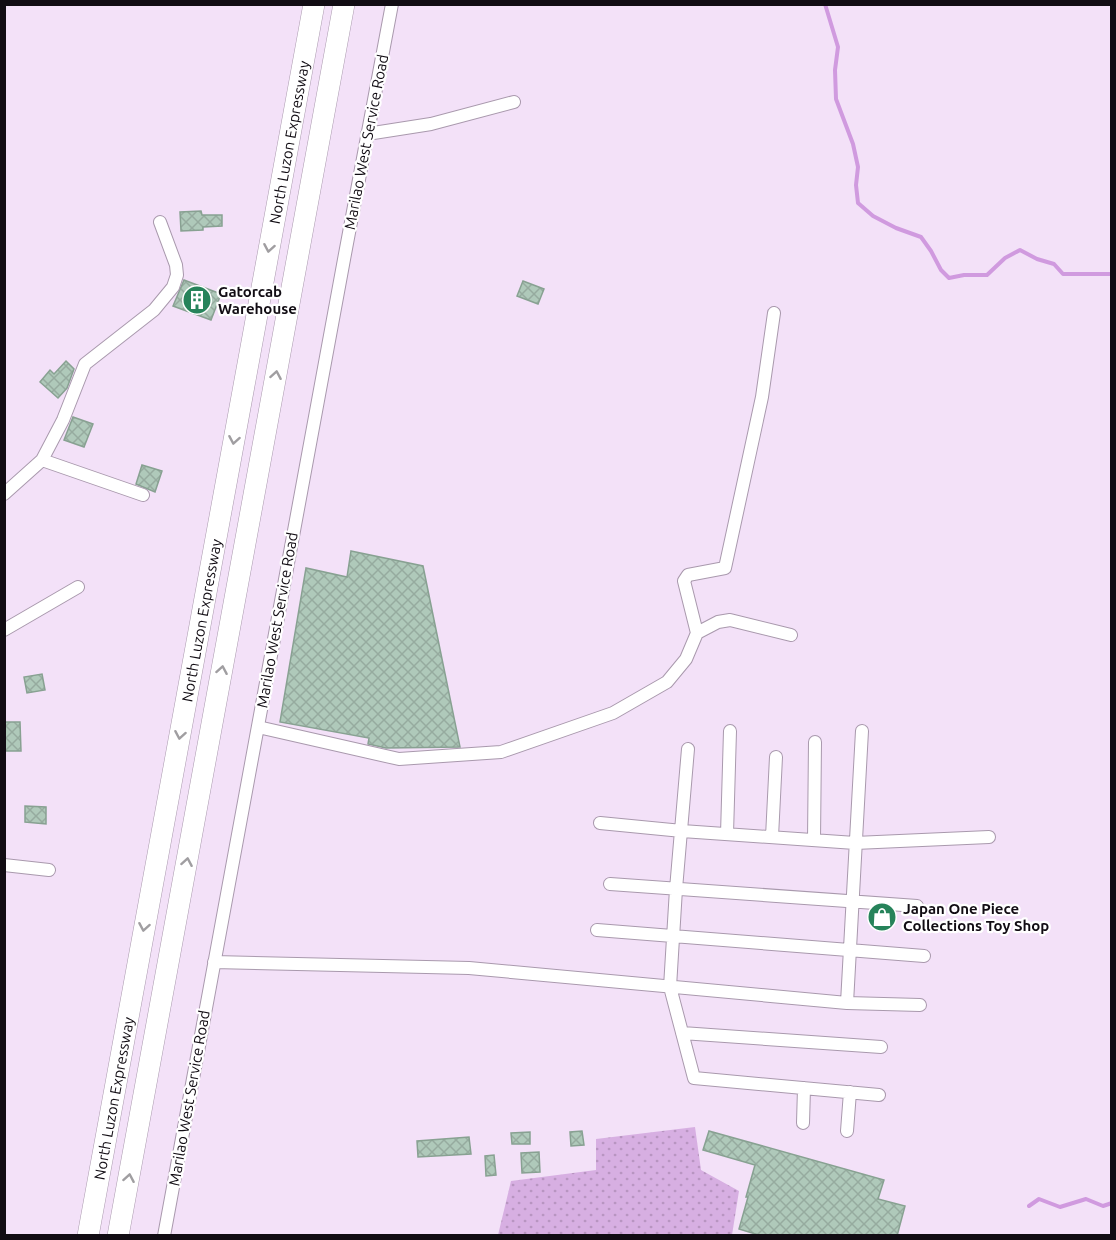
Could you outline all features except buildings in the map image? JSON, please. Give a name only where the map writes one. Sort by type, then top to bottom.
[{"type":"highway","name":"North Luzon Expressway","points":[[88,1236],[314,4]]},
{"type":"highway","name":"North Luzon Expressway","points":[[118,1236],[344,4]]},
{"type":"street","name":"Marilao West Service Road","points":[[164,1236],[392,4]]},
{"type":"street","points":[[368,134],[431,124],[514,102]]},
{"type":"street","points":[[4,494],[42,460],[63,420],[86,364],[154,310],[173,287],[177,275],[176,265],[160,222]]},
{"type":"street","points":[[698,633],[684,581],[688,574],[724,568],[762,397],[774,313]]},
{"type":"street","points":[[42,460],[143,495]]},
{"type":"street","points":[[4,630],[78,587]]},
{"type":"street","points":[[258,728],[399,759],[501,752],[614,713],[667,682],[686,659],[698,633],[718,622],[730,620],[791,634]]},
{"type":"street","points":[[727,834],[730,731]]},
{"type":"street","points":[[847,1003],[862,731]]},
{"type":"street","points":[[814,840],[816,742]]},
{"type":"street","points":[[688,749],[670,987],[694,1078],[879,1095]]},
{"type":"street","points":[[772,837],[776,757]]},
{"type":"street","points":[[600,823],[855,843],[989,837]]},
{"type":"street","points":[[4,865],[49,870]]},
{"type":"street","points":[[610,884],[917,906]]},
{"type":"street","points":[[597,930],[924,956]]},
{"type":"street","points":[[214,962],[469,968],[847,1003],[920,1005]]},
{"type":"street","points":[[682,1033],[881,1047]]},
{"type":"street","points":[[803,1123],[804,1088]]},
{"type":"street","points":[[847,1131],[850,1092]]},
{"type":"shaded area","points":[[695,1127],[701,1170],[739,1191],[732,1235],[498,1235],[511,1181],[596,1170],[596,1139]]},
{"type":"waterway","points":[[825,4],[838,47],[835,70],[836,99],[853,144],[858,167],[856,185],[858,203],[873,216],[921,237],[941,270],[949,278],[964,275],[987,275],[1005,258],[1020,250],[1037,259],[1054,264],[1063,274],[1112,274]]},
{"type":"waterway","points":[[1029,1206],[1039,1199],[1060,1207],[1086,1199],[1103,1206],[1112,1203]]},
{"type":"place","name":"Gatorcab Warehouse","points":[[197,300]]},
{"type":"place","name":"Japan One Piece Collections Toy Shop","points":[[882,917]]}]
